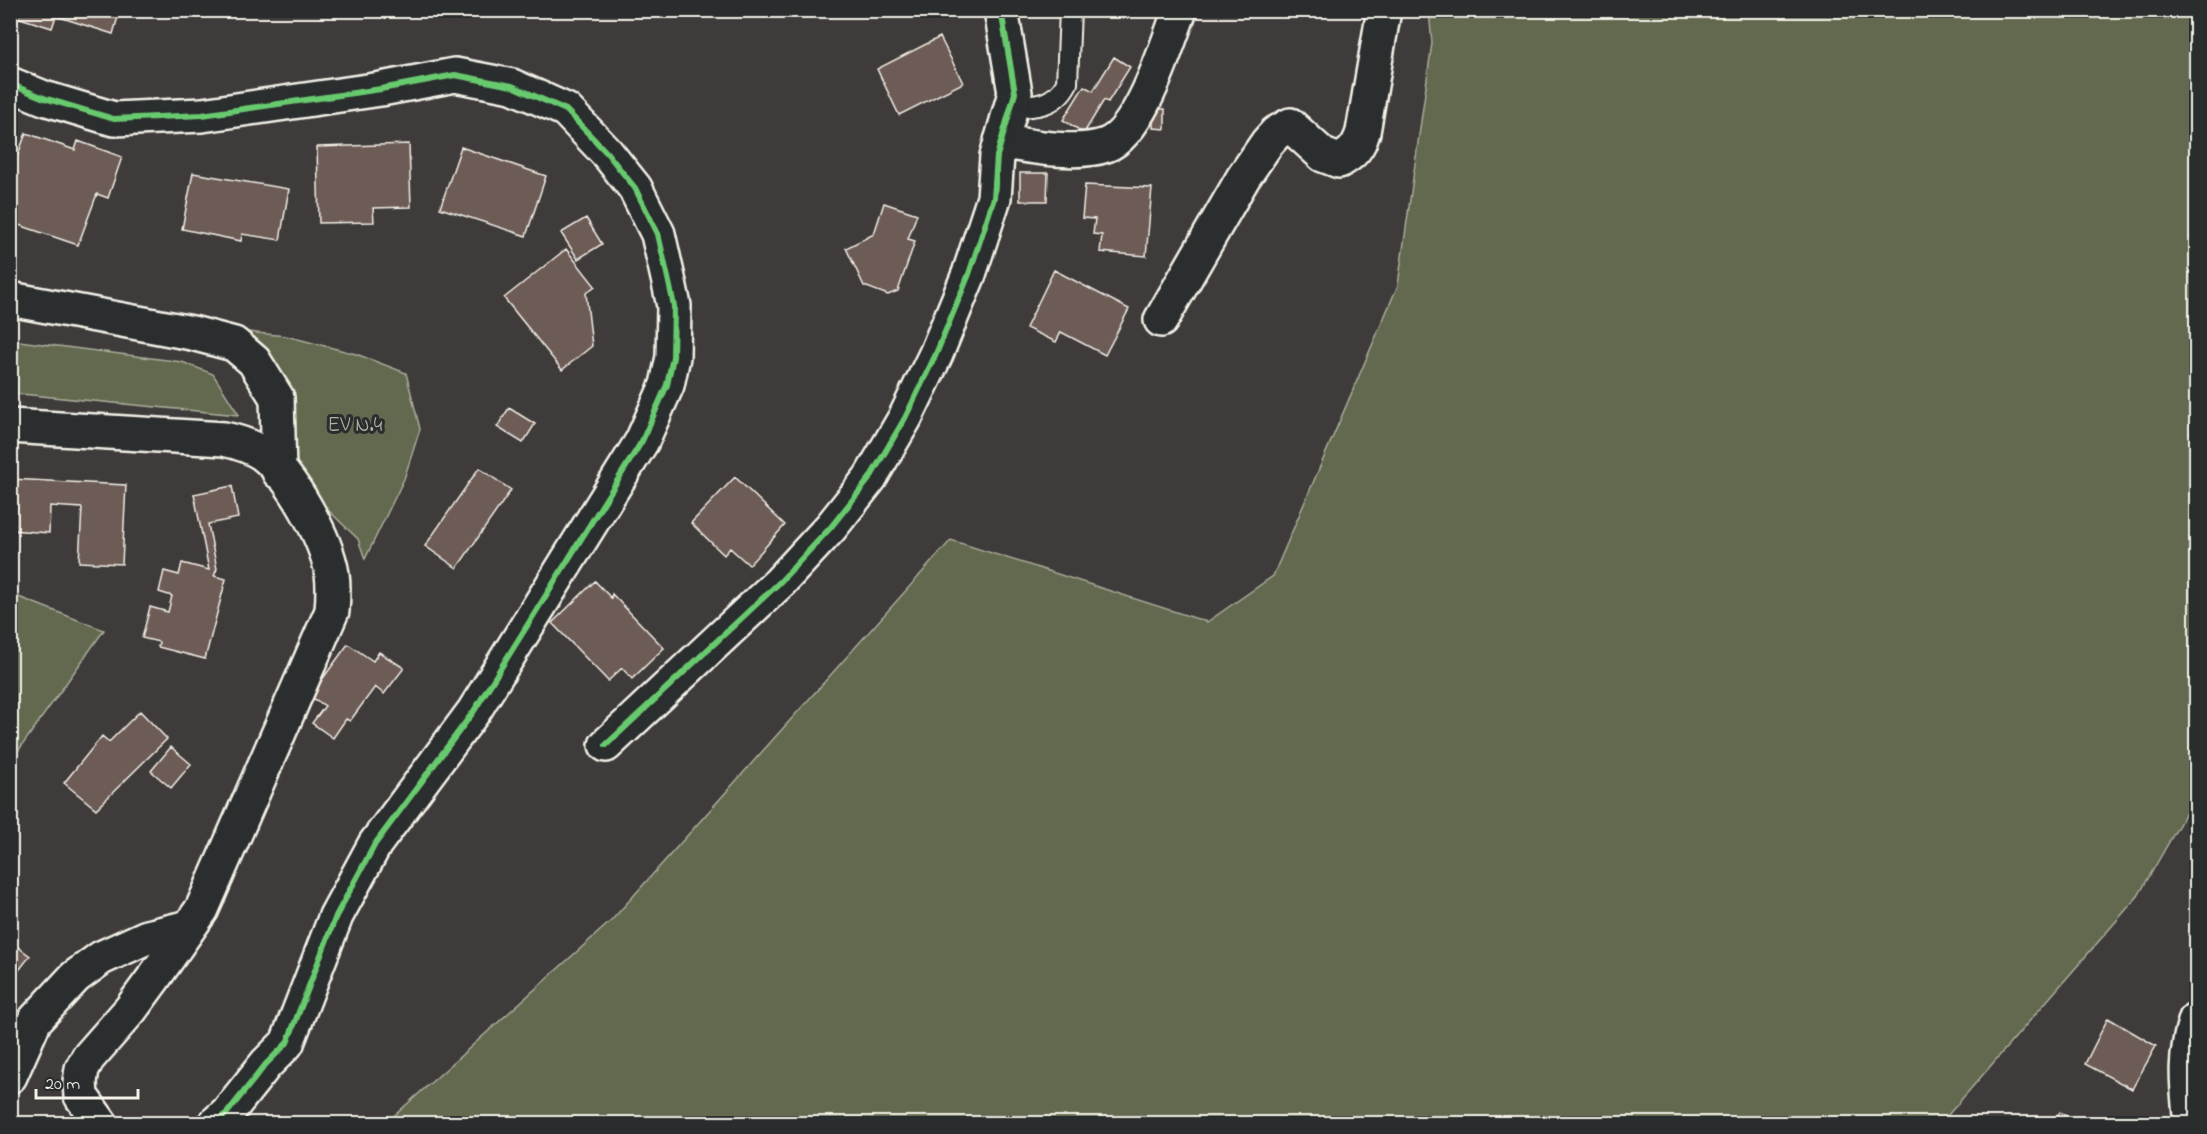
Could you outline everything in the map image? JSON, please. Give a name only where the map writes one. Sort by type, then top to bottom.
[{"type":"street","points":[[606,746],[780,582],[831,527],[870,478],[905,418],[936,354],[969,274],[994,198],[997,156],[1015,93],[1001,10]]},
{"type":"street","points":[[1001,141],[1060,149],[1109,144],[1121,135],[1139,111],[1158,70],[1180,10]]},
{"type":"street","points":[[1161,320],[1243,178],[1276,133],[1290,125],[1323,155],[1339,161],[1350,156],[1359,145],[1384,10]]},
{"type":"street","points":[[10,84],[44,98],[114,119],[202,116],[359,93],[455,75],[512,86],[566,110],[607,153],[634,188],[658,234],[674,306],[673,357],[668,386],[642,441],[620,480],[474,711],[375,844],[336,916],[286,1043],[215,1124]]},
{"type":"street","points":[[10,299],[192,333],[234,344],[254,361],[278,398],[279,472]]},
{"type":"street","points":[[10,426],[224,439],[238,442],[257,451],[274,464],[300,498],[332,571],[334,588],[332,611],[202,909],[131,1009],[88,1058],[82,1069],[81,1096],[101,1124]]},
{"type":"street","points":[[10,1076],[34,1020],[75,977],[101,958],[147,938],[189,927]]},
{"type":"street","points":[[2191,1124],[2186,1066],[2190,1037],[2196,1019]]},
{"type":"lane","points":[[1011,107],[1032,107],[1048,103],[1064,89],[1067,83],[1070,10]]},
{"type":"green space","points":[[1429,11],[2196,11],[2196,795],[2138,896],[1941,1123],[386,1123],[611,921],[951,540],[1207,622],[1273,576],[1398,285],[1432,43]]},
{"type":"green space","name":"EV N.4","points":[[209,328],[286,336],[356,354],[406,373],[420,429],[404,479],[365,559],[358,539],[299,482],[289,398]]},
{"type":"green space","points":[[11,340],[182,362],[213,374],[239,415],[11,393]]},
{"type":"green space","points":[[11,594],[104,630],[11,761]]},
{"type":"building","points":[[10,10],[120,10],[113,34],[56,16],[52,28],[10,15]]},
{"type":"building","points":[[940,37],[963,83],[899,115],[877,69]]},
{"type":"building","points":[[1114,57],[1130,67],[1108,102],[1104,100],[1084,133],[1063,120],[1084,86],[1093,91]]},
{"type":"building","points":[[1153,109],[1165,109],[1165,129],[1153,128]]},
{"type":"building","points":[[26,133],[75,150],[78,141],[122,157],[108,198],[97,194],[78,245],[10,222],[10,176]]},
{"type":"building","points":[[409,144],[411,207],[373,208],[374,222],[319,223],[317,147]]},
{"type":"building","points":[[461,147],[546,176],[526,236],[440,208]]},
{"type":"building","points":[[193,173],[289,189],[280,240],[242,234],[241,241],[182,229]]},
{"type":"building","points":[[1020,173],[1048,173],[1047,201],[1020,201]]},
{"type":"building","points":[[1085,185],[1152,188],[1146,256],[1100,252],[1102,235],[1093,234],[1095,219],[1082,218]]},
{"type":"building","points":[[884,203],[917,214],[908,239],[915,241],[898,291],[888,295],[864,286],[846,248],[874,234]]},
{"type":"building","points":[[586,218],[602,244],[578,259],[561,233]]},
{"type":"building","points":[[566,249],[595,286],[586,293],[592,346],[562,370],[504,298]]},
{"type":"building","points":[[1054,270],[1129,309],[1105,355],[1061,332],[1056,342],[1026,328]]},
{"type":"building","points":[[509,408],[535,424],[523,443],[497,427]]},
{"type":"building","points":[[479,468],[511,490],[457,568],[425,546]]},
{"type":"building","points":[[735,477],[785,525],[749,565],[730,548],[724,555],[691,523]]},
{"type":"building","points":[[10,479],[126,485],[122,564],[79,562],[82,508],[50,506],[49,533],[10,530]]},
{"type":"building","points":[[232,486],[238,518],[208,524],[217,569],[214,576],[226,579],[205,659],[158,647],[159,642],[142,638],[150,607],[168,612],[172,596],[159,592],[164,571],[179,575],[182,563],[209,570],[194,494]]},
{"type":"building","points":[[595,581],[611,598],[612,594],[664,648],[632,679],[622,668],[608,681],[552,623]]},
{"type":"building","points":[[348,644],[373,661],[379,652],[404,668],[384,694],[375,687],[350,721],[346,719],[333,738],[312,723],[325,706],[310,696]]},
{"type":"building","points":[[140,711],[167,739],[96,809],[64,783],[102,736],[109,742]]},
{"type":"building","points":[[171,747],[191,764],[171,788],[151,771]]},
{"type":"building","points":[[10,941],[30,956],[10,982]]},
{"type":"building","points":[[2108,1018],[2156,1046],[2132,1089],[2085,1064]]},
{"type":"building","points":[[2060,1112],[2078,1124],[2051,1124]]},
{"type":"cycle path","points":[[606,745],[780,582],[831,527],[870,478],[905,418],[936,354],[969,274],[994,198],[997,156],[1015,93],[1001,10]]},
{"type":"cycle path","points":[[10,84],[44,98],[114,119],[202,115],[381,89],[455,75],[512,86],[566,110],[607,153],[635,188],[658,234],[674,306],[673,357],[667,385],[642,441],[474,711],[375,844],[336,916],[287,1043],[215,1124]]}]
